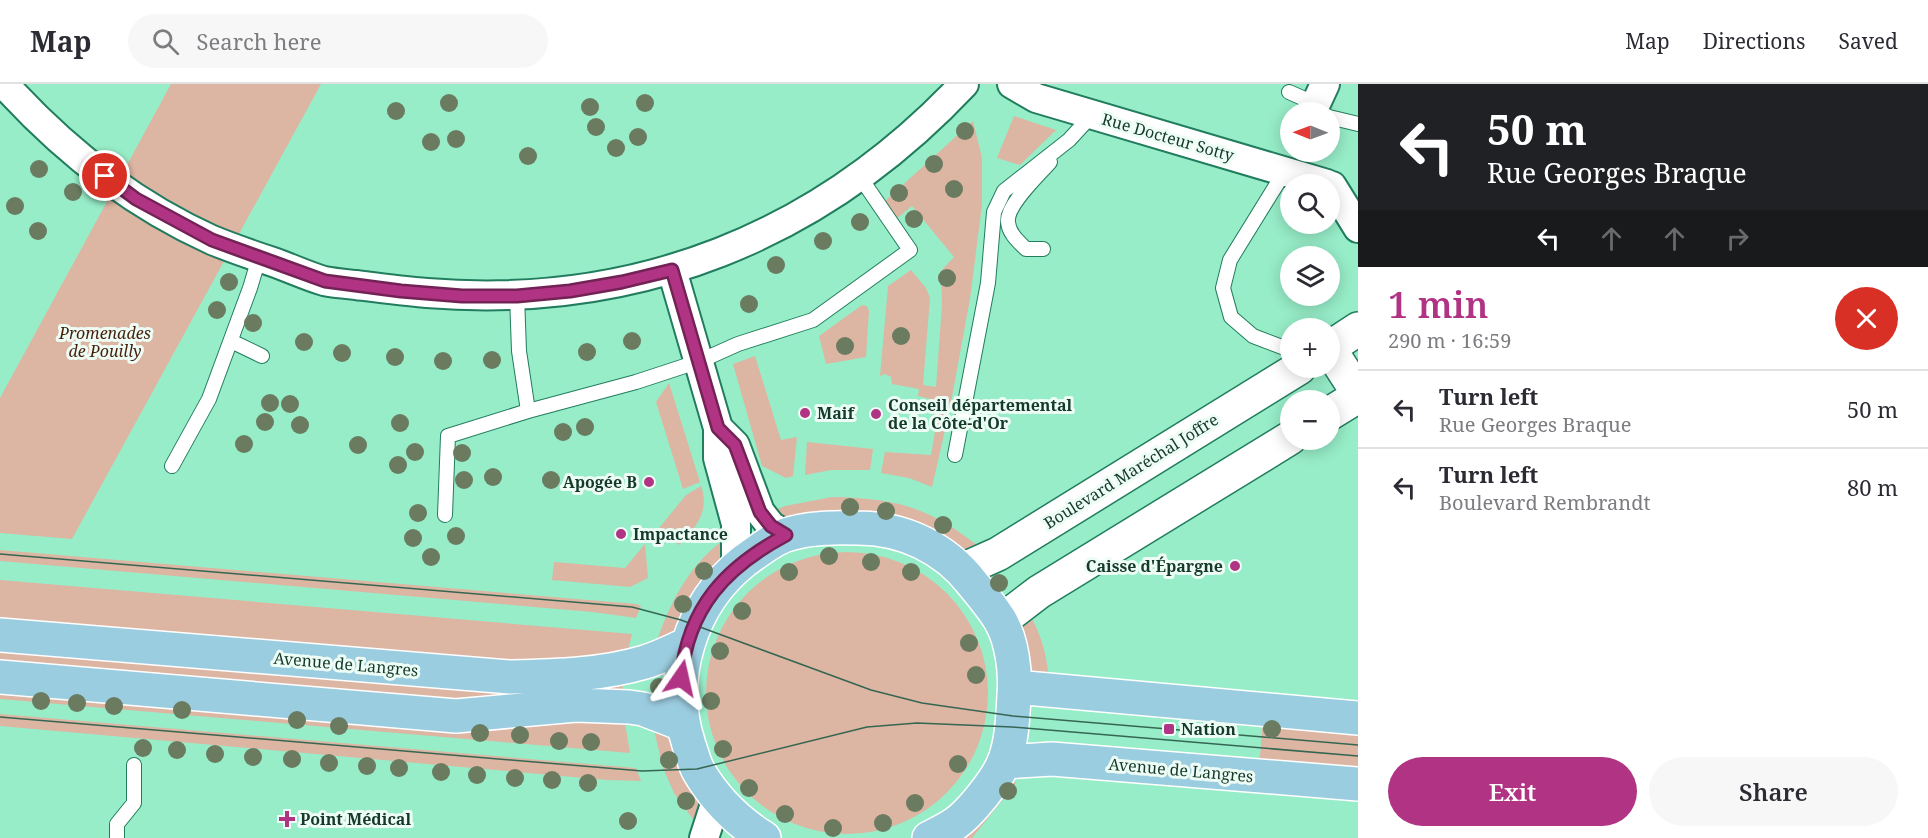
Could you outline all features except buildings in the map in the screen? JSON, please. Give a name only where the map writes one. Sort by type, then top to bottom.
[{"type":"main road","points":[[1340,341],[1358,329]]},
{"type":"main road","points":[[1340,366],[1358,395],[1340,407]]},
{"type":"main road","name":"Boulevard Maréchal Joffre","points":[[962,570],[998,554],[1283,378]]},
{"type":"main road","points":[[1001,621],[1039,592],[1280,444]]},
{"type":"main road","points":[[763,838],[743,824],[717,798],[697,769],[682,724],[681,678],[688,644],[709,598],[727,575],[761,549],[786,535],[828,527],[876,528],[911,537],[945,555],[962,570],[1001,621],[1011,652],[1015,687],[1013,716],[1004,762],[982,797],[955,824],[929,838]]},
{"type":"main road","name":"Avenue de Langres","points":[[0,635],[510,677],[571,675],[631,666],[647,662],[688,644]]},
{"type":"main road","points":[[0,677],[456,716],[576,705],[629,707],[643,709],[682,724]]},
{"type":"main road","points":[[1015,687],[1358,718]]},
{"type":"main road","name":"Avenue de Langres","points":[[1004,762],[1052,759],[1358,784]]},
{"type":"street","points":[[4,84],[27,109],[89,165],[136,199],[212,240],[325,281],[452,295],[517,296],[570,291],[672,270],[758,236],[833,196],[860,177],[899,145],[964,84]]},
{"type":"street","name":"Rue Docteur Sotty","points":[[1012,84],[1036,98],[1092,115],[1280,159]]},
{"type":"street","name":"Rue Docteur Sotty","points":[[1291,162],[1312,174]]},
{"type":"street","name":"Rue Docteur Sotty","points":[[1340,195],[1358,228]]},
{"type":"street","points":[[672,270],[718,428],[718,458],[736,524],[736,568]]},
{"type":"street","points":[[718,428],[735,445],[760,512],[771,526],[786,535]]},
{"type":"street","points":[[704,838],[717,798]]},
{"type":"lane","points":[[1289,92],[1308,102]]},
{"type":"lane","points":[[1043,249],[1026,249],[1014,237],[1008,222],[1011,207],[1092,115]]},
{"type":"lane","points":[[1340,116],[1358,124]]},
{"type":"lane","points":[[955,455],[988,283],[994,212],[1004,191],[1069,140]]},
{"type":"lane","points":[[1280,346],[1253,336],[1231,317],[1223,288],[1230,260],[1288,162]]},
{"type":"lane","points":[[445,515],[448,436],[528,411],[636,382],[700,361],[738,344],[813,320],[910,250],[860,177]]},
{"type":"lane","points":[[172,466],[209,399],[259,258]]},
{"type":"lane","points":[[517,296],[519,351],[528,411]]},
{"type":"lane","points":[[231,341],[262,356]]},
{"type":"lane","points":[[117,838],[117,824],[134,803],[134,765]]},
{"type":"green space","name":"Promenades de Pouilly","points":[[171,84],[321,84],[72,539],[0,533],[0,398]]},
{"type":"green space","points":[[1014,116],[1056,130],[1020,165],[997,158]]},
{"type":"green space","points":[[973,121],[982,158],[982,205],[970,299],[949,413],[932,487],[909,478],[881,473],[885,452],[931,455],[937,420],[930,409],[930,399],[918,396],[919,389],[892,384],[891,377],[885,374],[880,376],[888,286],[911,270],[926,288],[930,298],[923,385],[936,387],[942,305],[941,271],[954,257],[912,206],[895,220],[884,202]]},
{"type":"green space","points":[[862,305],[867,306],[869,311],[866,357],[826,364],[819,336]]},
{"type":"green space","points":[[755,356],[781,440],[797,437],[793,476],[786,478],[762,466],[733,364]]},
{"type":"green space","points":[[669,383],[700,482],[683,489],[656,402]]},
{"type":"green space","points":[[807,442],[873,449],[870,470],[831,470],[805,475]]},
{"type":"green space","points":[[701,486],[704,503],[700,518],[679,545],[659,528],[686,495]]},
{"type":"green space","points":[[832,497],[876,500],[913,508],[947,524],[983,550],[950,550],[785,518],[775,510]]},
{"type":"green space","points":[[728,537],[729,551],[681,629],[657,641],[668,612],[684,583],[703,558]]},
{"type":"green space","points":[[645,544],[648,578],[630,587],[552,580],[554,562],[625,568]]},
{"type":"green space","points":[[0,550],[641,606],[636,618],[593,612],[0,561]]},
{"type":"green space","points":[[847,552],[874,555],[901,563],[925,576],[947,593],[964,615],[977,639],[985,666],[988,693],[985,720],[977,747],[964,771],[947,793],[925,810],[901,823],[874,831],[847,834],[820,831],[793,823],[769,810],[747,793],[730,771],[717,747],[709,720],[706,693],[709,666],[717,639],[730,615],[747,593],[769,576],[793,563],[820,555]]},
{"type":"green space","points":[[0,580],[632,634],[626,659],[580,665],[0,627]]},
{"type":"green space","points":[[1029,614],[1044,648],[1049,684],[1030,669],[1019,650],[1018,635]]},
{"type":"green space","points":[[0,648],[623,679],[622,701],[524,705],[0,662]]},
{"type":"green space","points":[[0,689],[624,717],[630,753],[0,699]]},
{"type":"green space","points":[[0,714],[636,768],[641,781],[607,780],[0,726]]},
{"type":"green space","points":[[1263,718],[1358,726],[1358,777],[1259,769]]},
{"type":"green space","points":[[653,726],[665,730],[678,745],[702,807],[700,829],[674,793],[663,768]]},
{"type":"green space","points":[[1009,778],[1016,783],[972,838],[953,838]]},
{"type":"tram line","points":[[0,554],[632,607],[681,620],[871,690],[922,703],[1013,716],[1358,745]]},
{"type":"tram line","points":[[0,717],[642,771],[697,769],[867,727],[917,723],[1012,727],[1358,756]]},
{"type":"place","name":"Maif","points":[[805,413]]},
{"type":"place","name":"Conseil départemental de la Côte-d'Or","points":[[876,414]]},
{"type":"place","name":"Apogée B","points":[[649,482]]},
{"type":"place","name":"Impactance","points":[[621,534]]},
{"type":"place","name":"Caisse d'Épargne","points":[[1235,566]]},
{"type":"place","name":"Nation","points":[[1169,729]]},
{"type":"place","name":"Point Médical","points":[[287,819]]},
{"type":"route","points":[[105,176],[136,199],[212,240],[325,281],[462,296],[517,296],[570,291],[672,270],[718,428],[735,445],[760,512],[771,526],[786,535],[761,549],[727,575],[709,598],[688,644],[682,663],[681,678]]}]
